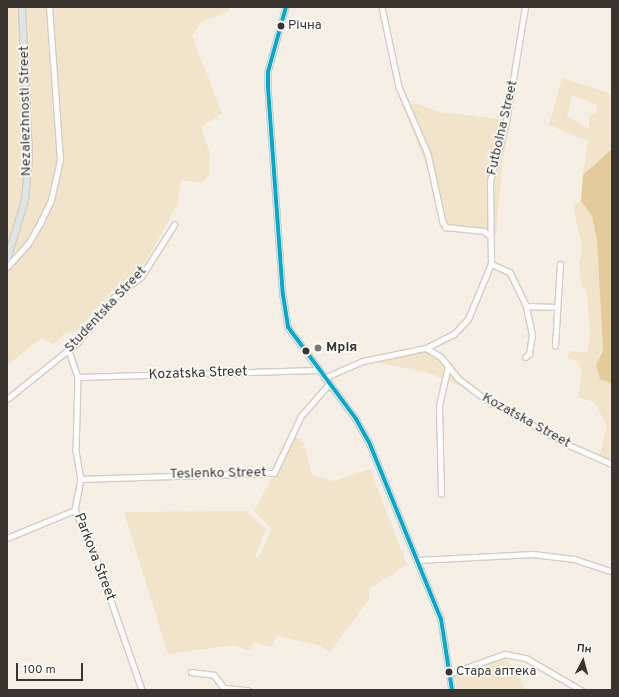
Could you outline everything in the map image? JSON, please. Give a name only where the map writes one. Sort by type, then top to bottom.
[{"type":"main road","name":"Nezalezhnosti Street","points":[[7,260],[25,200],[29,158],[22,7]]},
{"type":"street","points":[[7,267],[28,244],[43,218],[51,200],[60,160],[49,7]]},
{"type":"street","points":[[286,7],[268,82],[282,295],[291,333],[356,419],[368,442],[441,619],[452,690]]},
{"type":"street","points":[[382,7],[399,87],[428,154],[443,222],[446,227],[484,231],[490,236]]},
{"type":"street","name":"Futbolna Street","points":[[492,264],[490,236],[490,174],[505,127],[525,7]]},
{"type":"street","name":"Studentska Street","points":[[7,399],[69,351],[113,298],[140,276],[174,225]]},
{"type":"street","points":[[324,378],[363,361],[426,348],[454,334],[468,319],[492,264],[510,272],[526,306],[532,335],[529,354],[525,357]]},
{"type":"street","points":[[555,346],[560,264]]},
{"type":"street","points":[[526,306],[557,307]]},
{"type":"street","name":"Kozatska Street","points":[[426,348],[441,357],[448,366],[484,398],[569,445],[612,464]]},
{"type":"street","name":"Parkova Street","points":[[69,351],[78,377],[76,444],[81,479],[75,510],[96,557],[142,690]]},
{"type":"street","points":[[441,494],[439,406],[448,366]]},
{"type":"street","name":"Kozatska Street","points":[[78,377],[318,370]]},
{"type":"street","name":"Teslenko Street","points":[[81,479],[274,472],[301,416],[329,384]]},
{"type":"street","points":[[7,538],[75,510]]},
{"type":"street","points":[[417,560],[533,554],[574,559],[612,571]]},
{"type":"street","points":[[449,674],[505,654],[526,658],[580,690]]},
{"type":"street","points":[[191,672],[214,675],[224,688],[248,690]]},
{"type":"shaded area","points":[[7,7],[229,7],[229,11],[201,22],[192,36],[222,113],[201,127],[210,153],[209,175],[202,183],[181,180],[178,204],[144,265],[113,290],[77,331],[64,334],[54,344],[42,338],[7,365]]},
{"type":"shaded area","points":[[562,78],[612,94],[612,149],[583,175],[588,141],[549,125]],"holes":[[[572,95],[597,105],[596,113],[589,116],[589,129],[567,116]]]},
{"type":"shaded area","points":[[418,104],[440,112],[511,120],[503,158],[496,235],[440,228],[432,179],[402,105]]},
{"type":"shaded area","points":[[612,149],[612,384],[600,379],[596,365],[603,351],[597,240],[592,216],[581,201],[583,175]]},
{"type":"shaded area","points":[[581,201],[592,216],[597,240],[603,351],[596,365],[612,384],[612,466],[599,459],[607,426],[594,402],[578,397],[582,372],[576,360],[567,358],[570,351],[587,353],[590,336],[587,294],[581,283],[579,263],[582,246],[573,206]]},
{"type":"shaded area","points":[[429,351],[442,359],[463,387],[426,372],[374,362]]},
{"type":"shaded area","points":[[295,436],[304,444],[312,475],[334,481],[370,469],[407,565],[369,589],[369,599],[330,652],[318,645],[277,636],[272,647],[254,642],[250,651],[233,645],[168,654],[124,512],[246,511],[266,529],[255,556],[258,558],[272,529],[254,511]]},
{"type":"shaded area","points":[[507,658],[526,690],[457,690],[454,675],[493,659]]},
{"type":"transit line","points":[[286,7],[268,72],[268,88],[283,295],[288,327],[356,419],[369,442],[441,619],[452,690]]},
{"type":"place","name":"Річна","points":[[281,26]]},
{"type":"place","name":"Мрія","points":[[318,348]]},
{"type":"place","name":"Стара аптека","points":[[449,672]]}]
